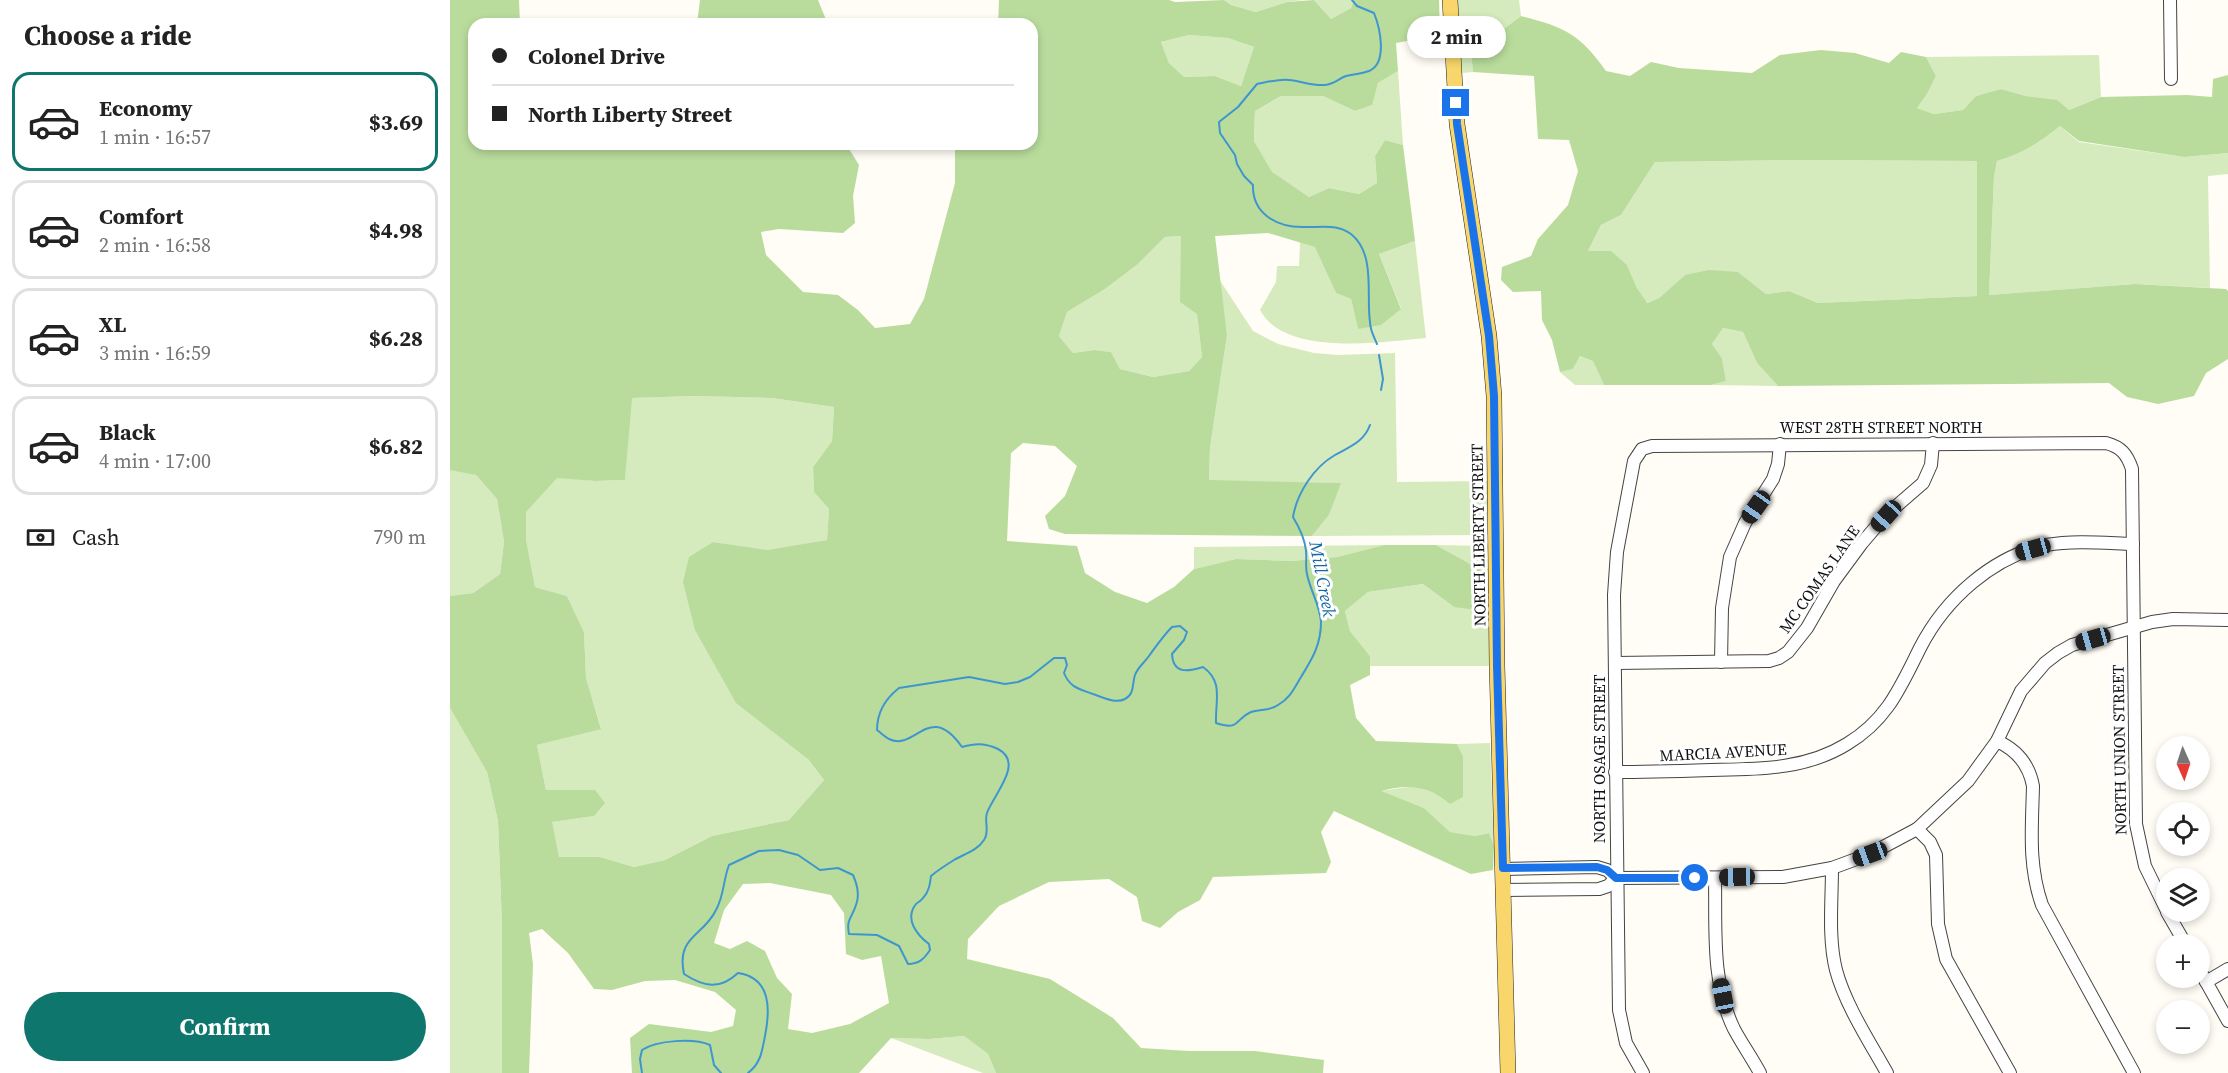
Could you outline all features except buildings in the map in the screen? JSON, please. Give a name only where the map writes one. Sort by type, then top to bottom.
[{"type":"main road","name":"NORTH LIBERTY STREET","points":[[1450,0],[1457,124],[1489,336],[1494,396],[1497,665],[1508,1073]]},
{"type":"street","points":[[2170,0],[2171,79]]},
{"type":"street","name":"WEST 28TH STREET NORTH","points":[[1647,448],[1652,446],[1933,443],[2106,443],[2116,446]]},
{"type":"street","name":"MC COMAS LANE","points":[[1615,663],[1769,661],[1788,652],[1807,628],[1834,581],[1862,543],[1886,516],[1923,483],[1931,465],[1933,443]]},
{"type":"street","points":[[1721,662],[1722,608],[1730,557],[1744,523],[1773,480],[1778,464],[1780,444]]},
{"type":"street","name":"NORTH UNION STREET","points":[[2116,446],[2127,455],[2132,469],[2136,824],[2145,866],[2156,888]]},
{"type":"street","name":"NORTH OSAGE STREET","points":[[1643,1073],[1626,1042],[1619,1010],[1614,595],[1617,552],[1634,460],[1637,454],[1647,448]]},
{"type":"street","name":"MARCIA AVENUE","points":[[1615,772],[1773,769],[1801,764],[1827,755],[1860,736],[1884,713],[1903,685],[1921,646],[1938,618],[1960,594],[1988,570],[2019,553],[2048,545],[2078,542],[2133,544]]},
{"type":"street","points":[[1503,868],[1597,867],[1607,870],[1616,878],[1783,877],[1832,868],[1870,854],[1917,829],[1968,781],[1996,741],[2021,691],[2045,663],[2072,645],[2152,622],[2228,620]]},
{"type":"street","points":[[1996,741],[2015,752],[2026,764],[2031,775],[2033,786],[2032,867],[2042,906],[2134,1073]]},
{"type":"street","points":[[1917,829],[1930,842],[1936,855],[1938,924],[1946,959],[2010,1073]]},
{"type":"street","points":[[1832,868],[1835,967],[1840,985],[1887,1073]]},
{"type":"street","points":[[1503,890],[1599,889],[1608,886],[1616,878]]},
{"type":"street","points":[[1715,878],[1716,962],[1723,996],[1734,1028],[1760,1073]]},
{"type":"street","points":[[2210,980],[2228,969]]},
{"type":"street","points":[[2209,988],[2228,1021]]},
{"type":"green space","points":[[450,0],[519,0],[520,18],[468,18],[468,150],[850,150],[859,165],[853,196],[855,223],[843,233],[779,229],[761,232],[766,255],[803,292],[838,295],[858,310],[875,328],[910,324],[924,299],[955,183],[955,150],[1038,150],[1038,18],[998,18],[999,0],[1169,0],[1175,2],[1224,0],[1231,5],[1256,12],[1287,2],[1314,0],[1331,19],[1351,8],[1354,0],[1439,0],[1440,35],[1396,43],[1398,71],[1378,83],[1372,105],[1355,111],[1323,96],[1281,96],[1255,111],[1254,141],[1272,172],[1309,197],[1329,188],[1359,194],[1377,183],[1375,156],[1385,140],[1403,145],[1415,241],[1379,254],[1401,309],[1381,325],[1358,329],[1351,299],[1336,293],[1315,247],[1268,233],[1215,236],[1227,335],[1210,448],[1209,480],[1341,483],[1329,515],[1312,536],[1065,534],[1049,529],[1045,516],[1065,496],[1077,466],[1055,446],[1023,443],[1011,453],[1007,541],[1077,546],[1085,573],[1115,592],[1147,603],[1174,587],[1194,569],[1236,559],[1292,561],[1337,557],[1384,545],[1436,545],[1483,571],[1490,590],[1484,611],[1454,607],[1423,584],[1368,592],[1345,611],[1350,631],[1370,656],[1370,675],[1350,685],[1356,718],[1376,741],[1457,744],[1463,756],[1463,797],[1450,804],[1434,793],[1417,788],[1400,787],[1381,791],[1424,808],[1450,832],[1475,836],[1489,833],[1494,846],[1493,870],[1471,874],[1334,811],[1321,832],[1331,862],[1326,873],[1213,877],[1200,900],[1178,912],[1160,928],[1142,921],[1137,897],[1109,879],[1049,882],[999,906],[968,939],[967,959],[1050,979],[1113,1018],[1141,1048],[1255,1051],[1324,1060],[1323,1073],[996,1073],[988,1054],[964,1036],[929,1039],[891,1038],[859,1073],[632,1073],[630,1038],[649,1024],[711,1032],[733,1026],[736,1010],[715,992],[675,980],[645,981],[612,990],[594,989],[568,953],[542,929],[529,933],[533,964],[529,1073],[502,1073],[502,924],[498,821],[487,772],[450,708],[450,596],[473,593],[500,574],[504,542],[497,499],[476,475],[450,470]],"holes":[[[1189,35],[1228,38],[1254,47],[1241,86],[1215,76],[1184,77],[1169,63],[1161,42]],[[1181,236],[1180,302],[1197,314],[1202,357],[1189,371],[1153,377],[1120,369],[1111,352],[1094,350],[1073,353],[1059,336],[1067,312],[1105,289],[1138,264],[1165,237]],[[695,396],[772,398],[834,407],[832,441],[813,467],[814,492],[829,509],[827,540],[768,550],[713,542],[689,557],[683,582],[695,630],[736,703],[808,759],[824,780],[789,820],[712,836],[665,860],[634,867],[600,857],[559,857],[552,822],[594,816],[605,803],[595,790],[546,790],[537,745],[601,729],[586,678],[584,632],[567,596],[535,587],[526,539],[526,512],[557,478],[595,481],[625,480],[632,398]],[[770,883],[831,895],[844,913],[846,954],[862,960],[881,956],[889,1003],[850,1024],[812,1033],[788,1029],[792,994],[777,978],[765,951],[747,941],[730,949],[714,943],[724,910],[743,884]]]},
{"type":"green space","points":[[700,0],[818,0],[825,18],[698,18]]},
{"type":"green space","points":[[1224,0],[1303,0],[1287,2],[1256,12],[1231,5]]},
{"type":"green space","points":[[1314,0],[1354,0],[1351,8],[1331,19]]},
{"type":"green space","points":[[1455,0],[1519,0],[1521,16],[1505,28],[1505,45],[1470,41],[1473,72],[1461,73]]},
{"type":"green space","points":[[1521,16],[1560,28],[1588,48],[1606,71],[1630,76],[1651,62],[1679,68],[1752,73],[1780,55],[1821,50],[1855,53],[1889,63],[1901,52],[1926,57],[1936,76],[1917,108],[1934,114],[1963,110],[1976,96],[2001,89],[2025,96],[2057,100],[2069,110],[2101,97],[2187,95],[2212,97],[2213,79],[2228,75],[2228,153],[2184,157],[2079,141],[2060,126],[2030,147],[1997,161],[1994,177],[1989,295],[2135,284],[2226,289],[2228,291],[2228,359],[2206,373],[2194,396],[2158,404],[2127,397],[2109,383],[1778,386],[1757,363],[1743,332],[1723,328],[1712,344],[1722,358],[1726,381],[1711,385],[1604,385],[1593,361],[1580,356],[1573,369],[1560,372],[1552,340],[1542,320],[1541,291],[1513,292],[1501,280],[1502,267],[1531,256],[1538,239],[1568,205],[1578,171],[1569,140],[1538,139],[1534,76],[1473,72],[1470,41],[1505,45],[1505,28]],"holes":[[[1977,161],[1977,296],[1818,303],[1789,291],[1766,294],[1738,272],[1709,270],[1685,275],[1659,298],[1647,303],[1637,288],[1627,265],[1611,251],[1588,251],[1601,225],[1621,215],[1655,162]]]},
{"type":"green space","points":[[1189,35],[1228,38],[1254,47],[1241,86],[1215,76],[1184,77],[1169,63],[1161,42]]},
{"type":"green space","points":[[2099,55],[2101,97],[2069,110],[2001,89],[1976,96],[1963,110],[1934,114],[1917,108],[1936,76],[1926,57]]},
{"type":"green space","points":[[1398,71],[1403,145],[1385,140],[1375,156],[1377,183],[1359,194],[1329,188],[1309,197],[1272,173],[1254,141],[1255,111],[1281,96],[1323,96],[1355,111],[1371,105],[1378,83]]},
{"type":"green space","points":[[2060,126],[2079,142],[2184,157],[2228,153],[2228,174],[2208,176],[2210,288],[2135,284],[1989,295],[1994,177],[1997,161],[2030,147]]},
{"type":"green space","points":[[1977,161],[1977,296],[1818,303],[1789,291],[1766,294],[1738,272],[1685,275],[1659,298],[1646,303],[1627,265],[1588,251],[1601,225],[1621,215],[1655,162]]},
{"type":"green space","points":[[1181,236],[1182,255],[1197,314],[1202,357],[1189,371],[1153,377],[1120,369],[1111,352],[1094,350],[1073,353],[1059,336],[1067,312],[1105,289],[1138,264],[1165,237]]},
{"type":"green space","points":[[1415,241],[1426,338],[1361,343],[1312,341],[1290,335],[1273,325],[1260,310],[1276,282],[1277,266],[1299,266],[1300,242],[1316,247],[1336,293],[1351,299],[1358,329],[1401,308],[1379,254]]},
{"type":"green space","points":[[1219,279],[1253,331],[1278,344],[1314,353],[1338,355],[1395,353],[1397,482],[1487,481],[1487,535],[1312,536],[1329,515],[1340,483],[1209,481],[1210,448],[1227,335]]},
{"type":"green space","points":[[1723,328],[1743,332],[1757,363],[1778,386],[1711,385],[1726,381],[1722,358],[1712,344]]},
{"type":"green space","points":[[1580,356],[1593,361],[1604,385],[1575,385],[1560,372],[1573,369]]},
{"type":"green space","points":[[695,396],[772,398],[834,407],[832,441],[813,467],[814,492],[829,509],[827,540],[768,551],[713,542],[808,759],[824,780],[789,820],[712,836],[665,860],[634,867],[600,857],[559,857],[551,822],[594,816],[595,790],[546,790],[537,745],[601,728],[586,679],[584,632],[567,596],[535,587],[526,539],[525,512],[557,477],[595,481],[625,480],[631,398]]},
{"type":"green space","points":[[450,470],[476,475],[497,499],[504,542],[500,574],[473,593],[450,596]]},
{"type":"green space","points":[[1384,545],[1337,557],[1292,561],[1236,559],[1194,569],[1194,547]]},
{"type":"green space","points":[[1436,545],[1488,546],[1490,666],[1370,666],[1370,656],[1350,631],[1345,611],[1368,592],[1423,584],[1454,607],[1483,571]]},
{"type":"green space","points":[[450,708],[487,772],[498,821],[502,924],[502,1073],[450,1073]]},
{"type":"green space","points":[[1490,743],[1494,846],[1489,833],[1475,836],[1450,832],[1424,808],[1379,791],[1416,786],[1439,795],[1463,756],[1457,744]]},
{"type":"green space","points":[[964,1036],[988,1054],[996,1073],[983,1073],[891,1038],[929,1039]]},
{"type":"waterway","name":"Mill Creek","points":[[1352,0],[1357,6],[1374,13],[1381,45],[1379,61],[1375,67],[1325,85],[1285,80],[1257,84],[1238,107],[1219,122],[1220,133],[1235,155],[1244,176],[1253,185],[1254,195],[1261,211],[1275,221],[1292,226],[1339,228],[1351,234],[1359,242],[1367,264],[1370,325],[1377,344]]},
{"type":"waterway","name":"Mill Creek","points":[[1379,355],[1383,379],[1381,390]]},
{"type":"waterway","name":"Mill Creek","points":[[748,1073],[758,1061],[765,1036],[768,1006],[763,989],[757,981],[738,973],[725,982],[712,985],[698,982],[684,974],[683,961],[687,944],[711,919],[719,905],[729,865],[759,851],[779,850],[798,855],[820,870],[838,868],[853,875],[858,897],[849,922],[849,934],[877,935],[899,946],[908,964],[912,964],[921,960],[930,950],[929,944],[913,926],[911,915],[916,904],[927,893],[931,876],[974,850],[986,837],[987,813],[1008,771],[1009,762],[1006,755],[998,749],[985,745],[962,747],[950,734],[940,728],[932,727],[899,741],[889,739],[877,730],[877,724],[880,712],[890,697],[899,688],[969,677],[1005,684],[1018,682],[1030,677],[1054,658],[1065,658],[1067,665],[1064,673],[1072,685],[1104,698],[1121,700],[1128,697],[1133,688],[1136,672],[1163,637],[1172,627],[1180,626],[1187,632],[1184,640],[1172,654],[1173,661],[1182,670],[1203,667],[1210,673],[1217,692],[1216,723],[1234,725],[1251,712],[1275,707],[1291,693],[1309,664],[1321,630],[1319,610],[1306,571],[1304,542],[1293,517],[1298,499],[1320,466],[1360,440],[1370,425]]},
{"type":"waterway","name":"Mill Creek","points":[[642,1073],[640,1059],[642,1050],[666,1042],[685,1041],[710,1045],[714,1065],[721,1073]]},
{"type":"route","points":[[1456,103],[1457,124],[1489,336],[1494,396],[1497,665],[1503,868],[1597,867],[1607,870],[1616,878],[1695,878]]}]
